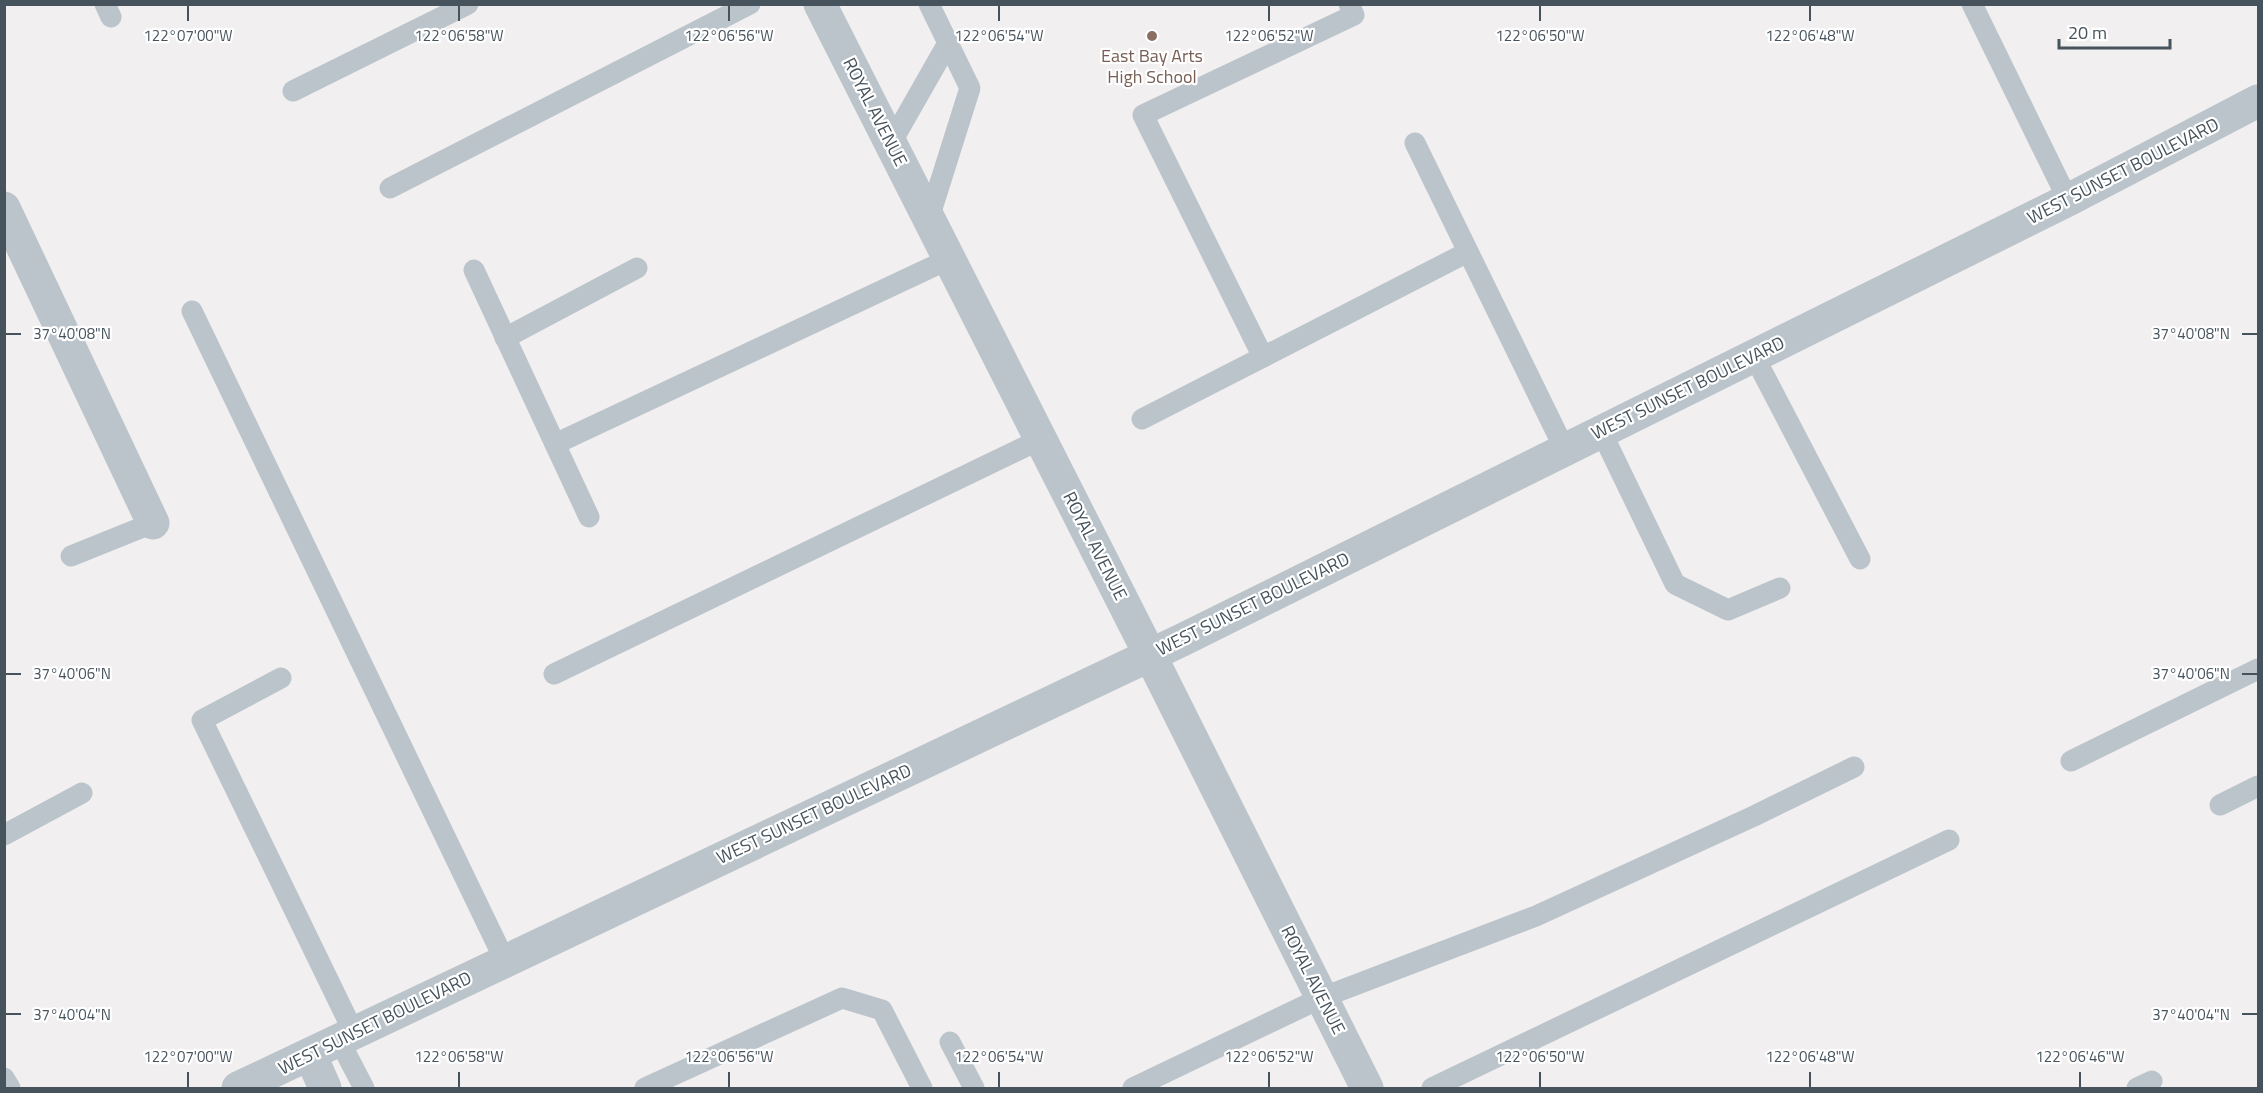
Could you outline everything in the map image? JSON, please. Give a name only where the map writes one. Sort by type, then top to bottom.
[{"type":"street","name":"ROYAL AVENUE","points":[[820,4],[1367,1089]]},
{"type":"street","name":"WEST SUNSET BOULEVARD","points":[[238,1089],[1150,655],[2068,200],[2259,101]]},
{"type":"street","points":[[4,208],[153,523]]},
{"type":"street","points":[[310,1054],[326,1089]]},
{"type":"lane","points":[[293,91],[468,4]]},
{"type":"lane","points":[[390,188],[750,4]]},
{"type":"lane","points":[[929,4],[970,88],[929,218]]},
{"type":"lane","points":[[1263,357],[1143,115],[1354,15],[1349,4]]},
{"type":"lane","points":[[1972,4],[2068,200]]},
{"type":"lane","points":[[891,142],[948,43]]},
{"type":"lane","points":[[1415,143],[1564,450]]},
{"type":"lane","points":[[1142,419],[1468,252]]},
{"type":"lane","points":[[555,444],[949,259]]},
{"type":"lane","points":[[505,338],[637,268]]},
{"type":"lane","points":[[474,270],[589,517]]},
{"type":"lane","points":[[192,312],[505,961]]},
{"type":"lane","points":[[1754,356],[1860,559]]},
{"type":"lane","points":[[1601,431],[1675,584],[1728,610],[1780,588]]},
{"type":"lane","points":[[554,674],[1041,439]]},
{"type":"lane","points":[[71,556],[153,523]]},
{"type":"lane","points":[[2071,761],[2259,669]]},
{"type":"lane","points":[[280,678],[202,720],[346,1036],[364,1089]]},
{"type":"lane","points":[[1133,1089],[1321,998],[1536,916],[1754,816],[1854,767]]},
{"type":"lane","points":[[2220,805],[2259,786]]},
{"type":"lane","points":[[4,835],[82,793]]},
{"type":"lane","points":[[1432,1089],[1949,840]]},
{"type":"lane","points":[[645,1089],[842,998],[882,1011],[922,1089]]},
{"type":"lane","points":[[950,1042],[974,1089]]},
{"type":"lane","points":[[4,1078],[10,1089]]},
{"type":"place","name":"East Bay Arts High School","points":[[1152,36]]}]
